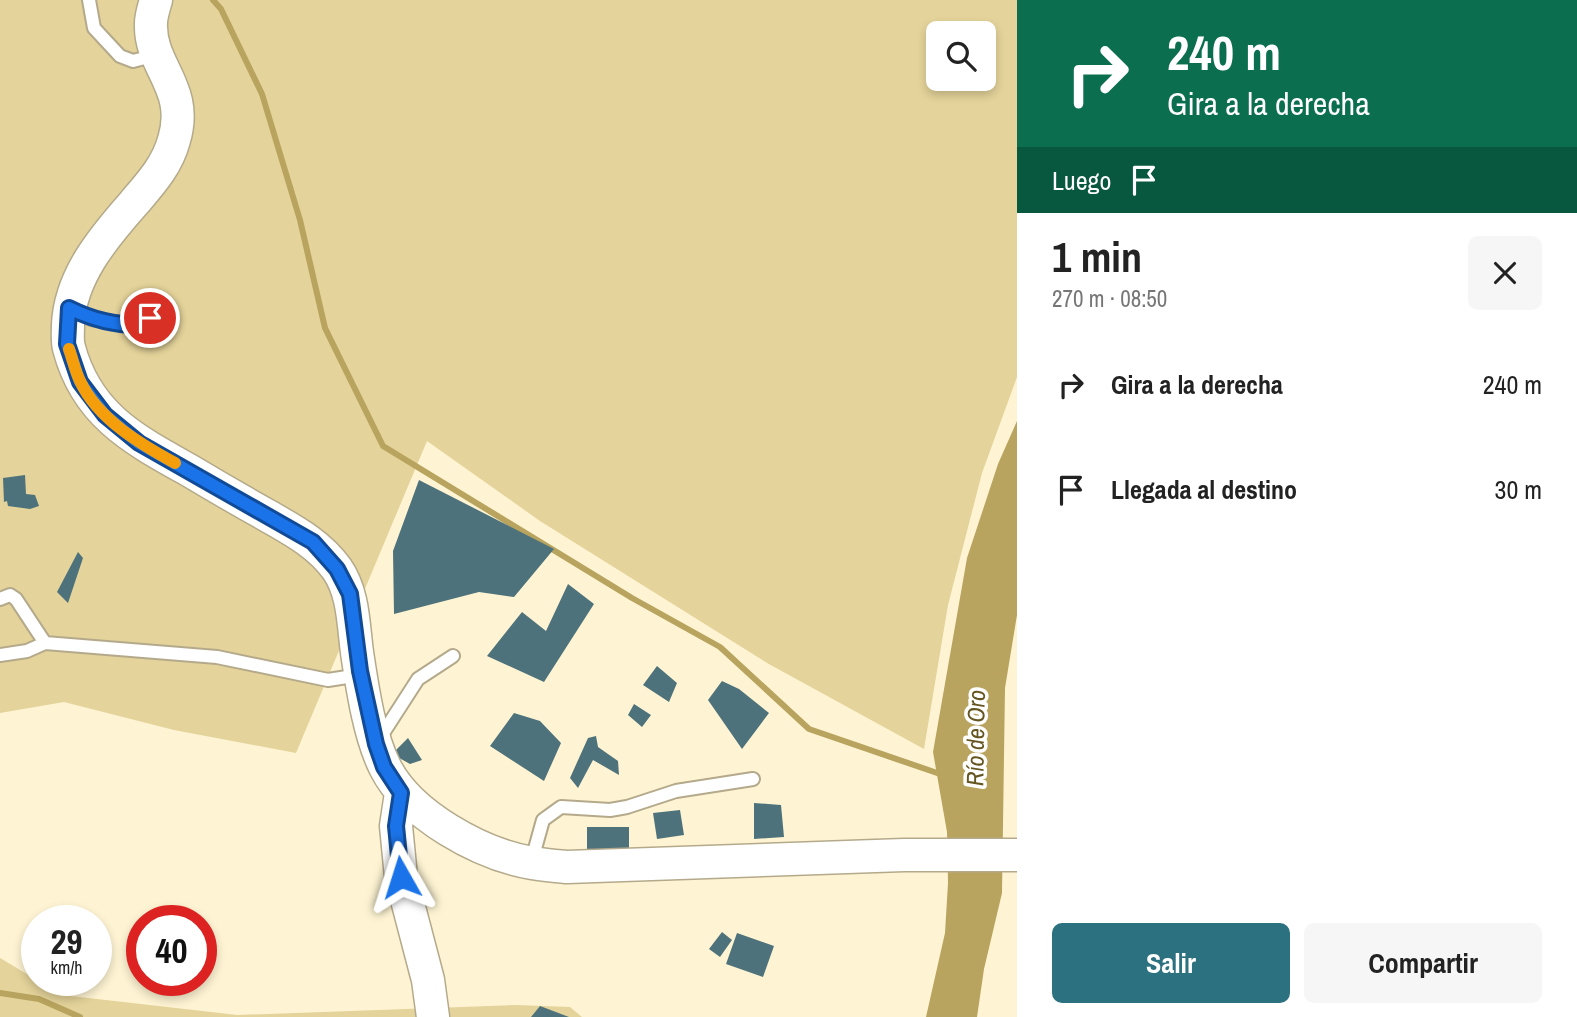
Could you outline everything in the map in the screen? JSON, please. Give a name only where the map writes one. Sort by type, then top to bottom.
[{"type":"street","points":[[156,0],[151,24],[157,55],[172,84],[179,110],[174,141],[161,171],[116,223],[83,269],[69,308],[67,344],[80,382],[105,415],[139,443],[313,542],[337,569],[350,594],[360,671],[376,744],[384,767],[401,793],[425,814],[478,846],[531,863],[567,867],[904,855],[1017,855]]},
{"type":"street","points":[[401,793],[396,826],[401,877],[428,980],[433,1017]]},
{"type":"lane","points":[[89,0],[94,28],[120,56],[133,61],[157,55]]},
{"type":"lane","points":[[69,308],[91,319],[142,326],[150,318],[156,300]]},
{"type":"lane","points":[[0,599],[9,596],[16,599],[45,643]]},
{"type":"lane","points":[[0,655],[27,651],[45,643],[217,657],[328,680],[347,677],[360,671]]},
{"type":"lane","points":[[376,744],[418,679],[453,656]]},
{"type":"lane","points":[[531,863],[543,820],[561,807],[610,810],[676,791],[753,779]]},
{"type":"shaded area","points":[[0,0],[1017,0],[1017,377],[982,473],[948,605],[924,749],[767,663],[540,521],[427,441],[296,753],[174,730],[64,702],[0,713]]},
{"type":"shaded area","points":[[0,958],[21,971],[21,996],[71,996],[237,1015],[516,1005],[570,1007],[582,1017],[0,1017]]},
{"type":"water","name":"Río de Oro","points":[[1017,421],[1017,615],[1005,688],[1002,893],[984,969],[977,1017],[926,1017],[945,933],[948,883],[947,832],[933,752],[967,558],[998,464]]},
{"type":"building","points":[[25,475],[26,494],[35,495],[39,506],[30,509],[8,506],[7,501],[4,502],[3,478]]},
{"type":"building","points":[[419,480],[554,549],[514,597],[479,592],[394,614],[393,551]]},
{"type":"building","points":[[78,552],[83,558],[68,603],[57,592]]},
{"type":"building","points":[[568,584],[594,604],[544,682],[487,656],[522,612],[546,631]]},
{"type":"building","points":[[657,666],[677,683],[669,702],[643,685]]},
{"type":"building","points":[[722,681],[739,689],[769,713],[742,749],[708,700]]},
{"type":"building","points":[[634,704],[651,715],[642,727],[628,715]]},
{"type":"building","points":[[514,713],[540,721],[561,743],[544,781],[490,746]]},
{"type":"building","points":[[596,736],[598,747],[618,761],[619,775],[593,760],[578,788],[570,778],[588,738]]},
{"type":"building","points":[[408,738],[422,760],[410,764],[392,754]]},
{"type":"building","points":[[754,803],[781,805],[784,837],[754,839]]},
{"type":"building","points":[[680,810],[684,835],[657,839],[653,813]]},
{"type":"building","points":[[587,827],[629,827],[629,849],[587,849]]},
{"type":"building","points":[[722,932],[732,940],[720,957],[709,949]]},
{"type":"building","points":[[737,933],[774,946],[763,977],[726,964]]},
{"type":"building","points":[[540,1006],[569,1017],[531,1017]]},
{"type":"waterway","points":[[213,0],[221,9],[262,94],[300,220],[325,328],[383,446],[632,598],[720,647],[809,729],[943,775]]},
{"type":"waterway","points":[[0,993],[39,999],[80,1017]]},
{"type":"slow traffic","points":[[69,349],[80,382],[105,415],[139,443],[175,463]]},
{"type":"route","points":[[150,318],[142,326],[115,324],[91,319],[69,308],[67,344],[80,382],[105,415],[139,443],[313,542],[337,569],[350,594],[360,671],[376,744],[384,767],[401,793],[396,826],[401,877]]}]
